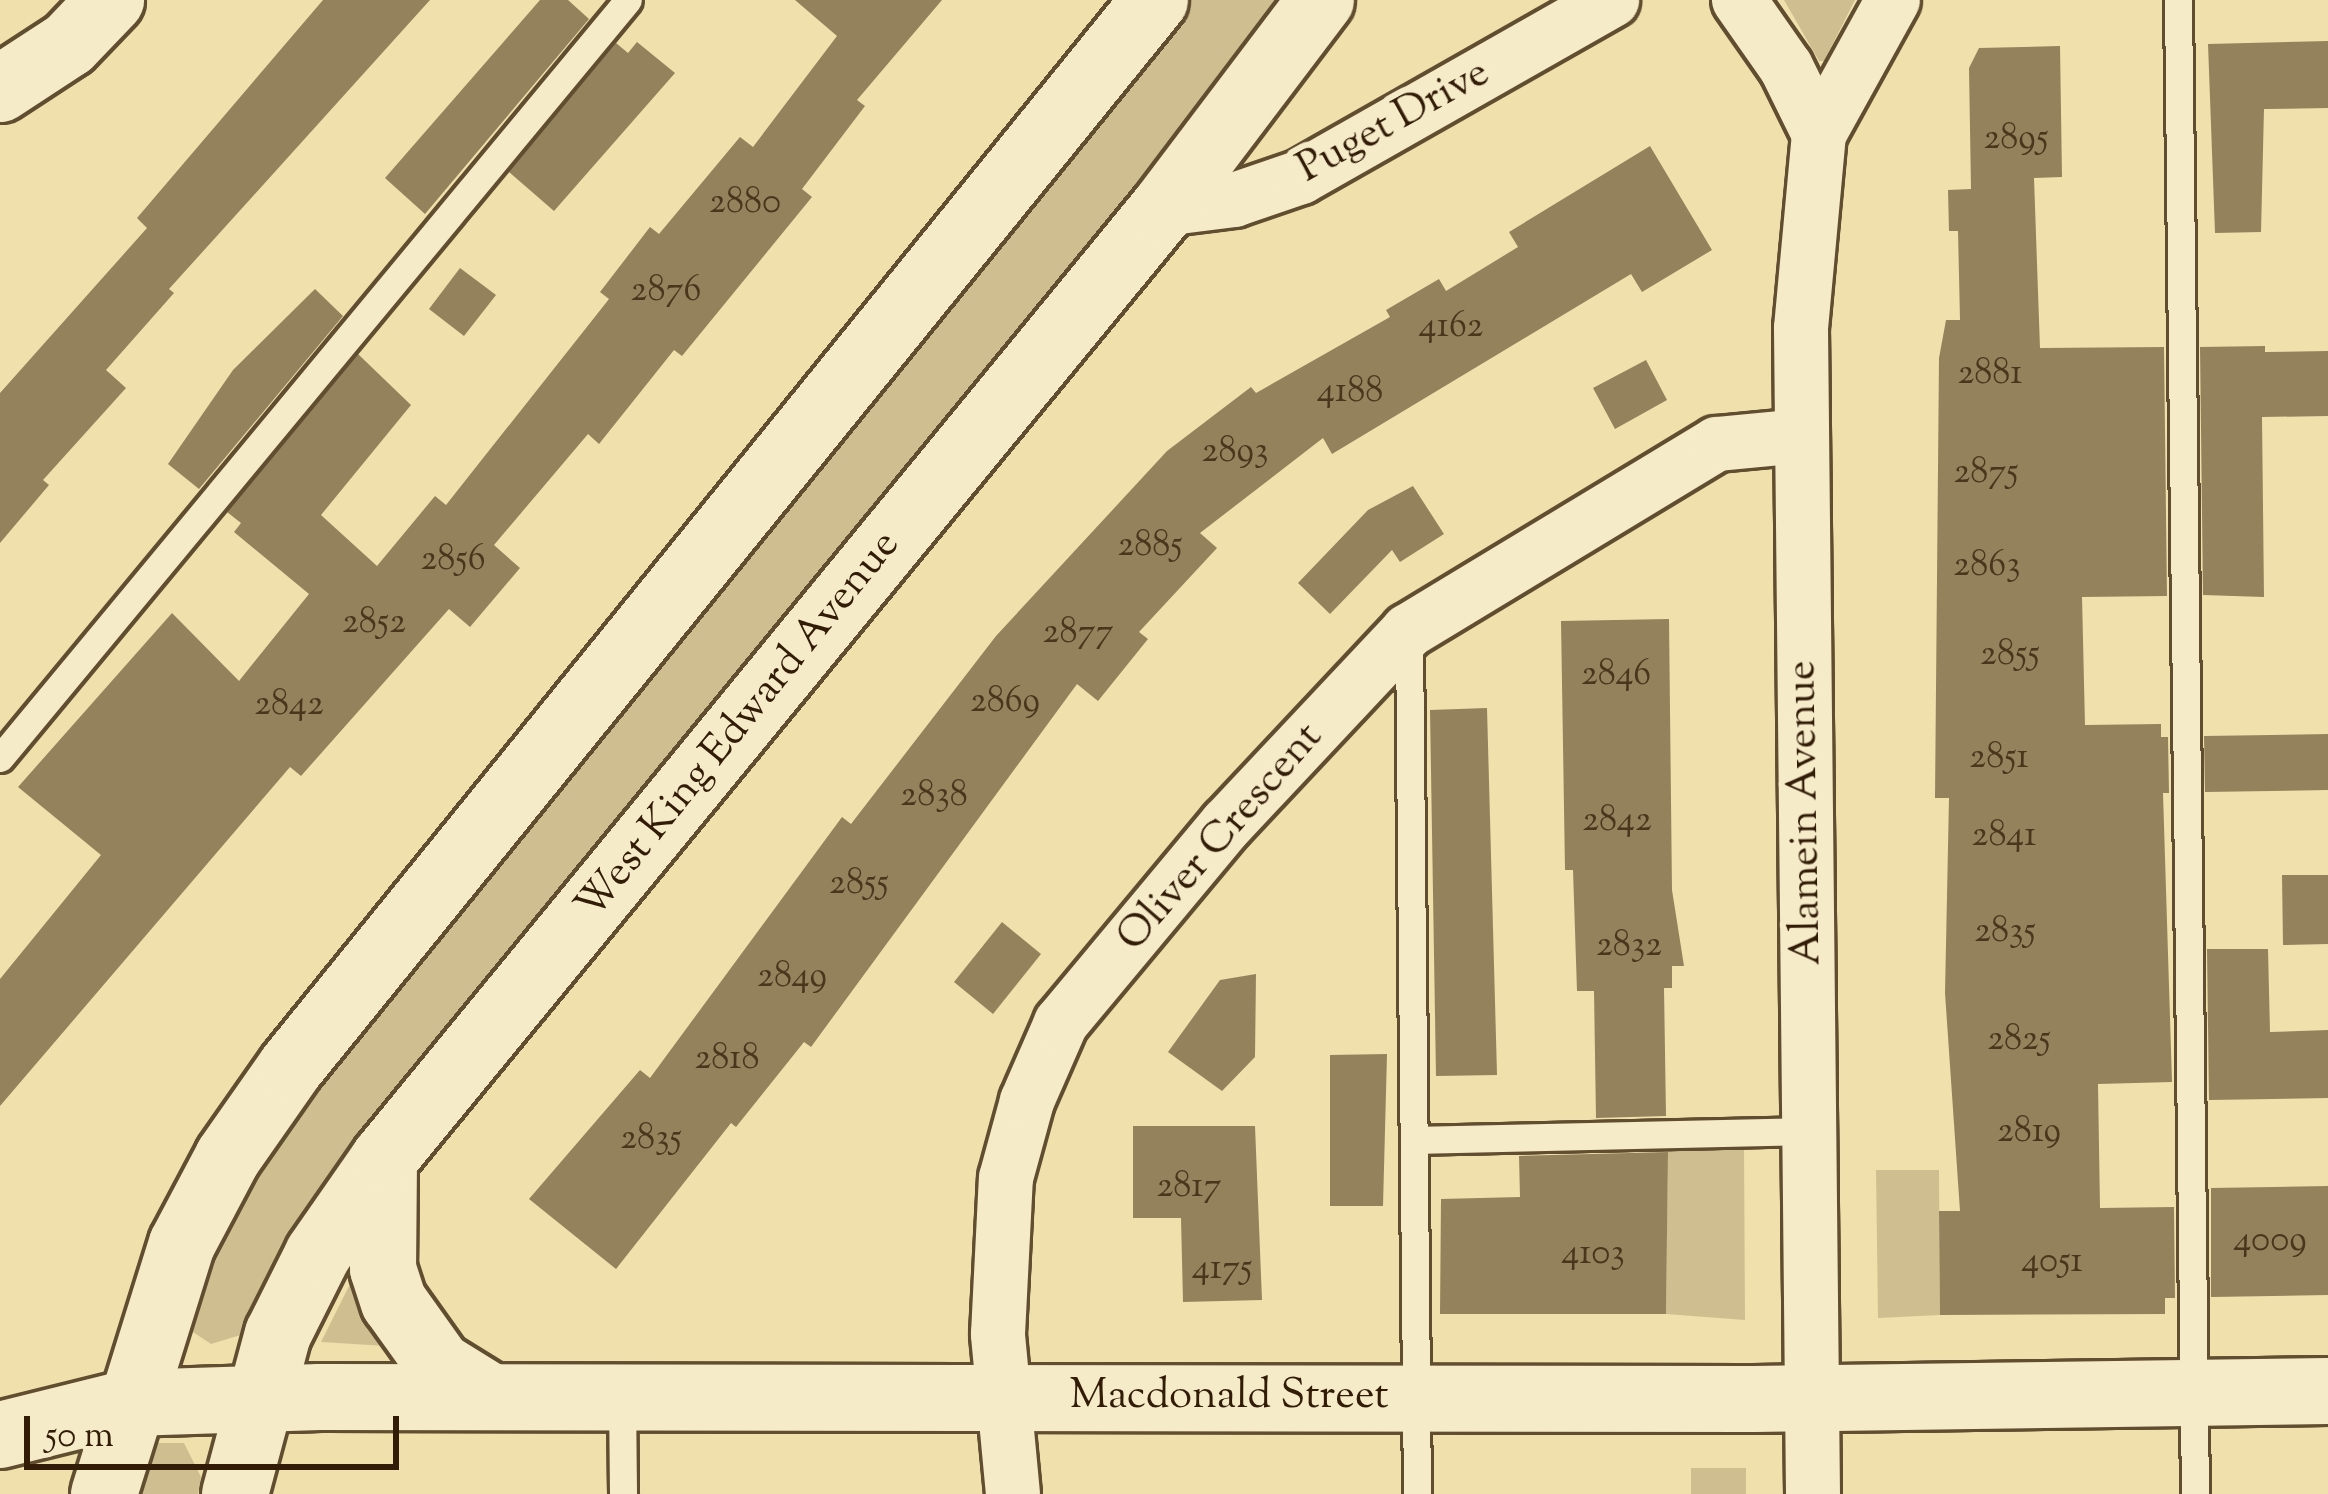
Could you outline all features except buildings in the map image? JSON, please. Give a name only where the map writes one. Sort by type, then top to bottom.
[{"type":"main road","points":[[0,89],[70,44],[111,0]]},
{"type":"main road","points":[[104,1494],[182,1244],[228,1157],[292,1067],[1155,0]]},
{"type":"main road","name":"West King Edward Avenue","points":[[235,1494],[255,1400],[318,1254],[384,1159],[1162,209],[1321,0]]},
{"type":"main road","points":[[384,1159],[383,1269],[394,1302],[439,1364],[489,1396]]},
{"type":"main road","name":"Macdonald Street","points":[[129,1403],[489,1396],[1812,1398],[2328,1390]]},
{"type":"main road","points":[[0,1435],[129,1403]]},
{"type":"street","name":"Puget Drive","points":[[1162,209],[1234,200],[1301,177],[1612,0]]},
{"type":"street","points":[[1739,0],[1786,67],[1819,134]]},
{"type":"street","name":"Alamein Avenue","points":[[1813,1494],[1801,328],[1819,134],[1893,0]]},
{"type":"street","name":"Oliver Crescent","points":[[1012,1494],[998,1334],[1006,1178],[1027,1101],[1061,1023],[1227,824],[1408,631],[1717,444],[1802,436]]},
{"type":"lane","points":[[0,758],[628,0]]},
{"type":"lane","points":[[2177,0],[2195,1494]]},
{"type":"lane","points":[[1408,631],[1418,1494]]},
{"type":"lane","points":[[1415,1140],[1809,1131]]},
{"type":"lane","points":[[622,1396],[623,1494]]},
{"type":"shaded area","points":[[1186,0],[1285,0],[335,1170],[302,1218],[244,1334],[211,1344],[193,1332],[190,1315],[216,1245],[281,1128]]},
{"type":"shaded area","points":[[1784,0],[1855,0],[1824,61],[1819,61]]},
{"type":"shaded area","points":[[1668,1140],[1744,1143],[1745,1320],[1666,1314]]},
{"type":"shaded area","points":[[1876,1170],[1939,1170],[1940,1315],[1878,1318]]},
{"type":"shaded area","points":[[353,1278],[386,1346],[321,1342]]},
{"type":"shaded area","points":[[155,1443],[184,1443],[201,1477],[198,1494],[129,1494]]},
{"type":"shaded area","points":[[1691,1468],[1746,1468],[1746,1494],[1691,1494]]}]
